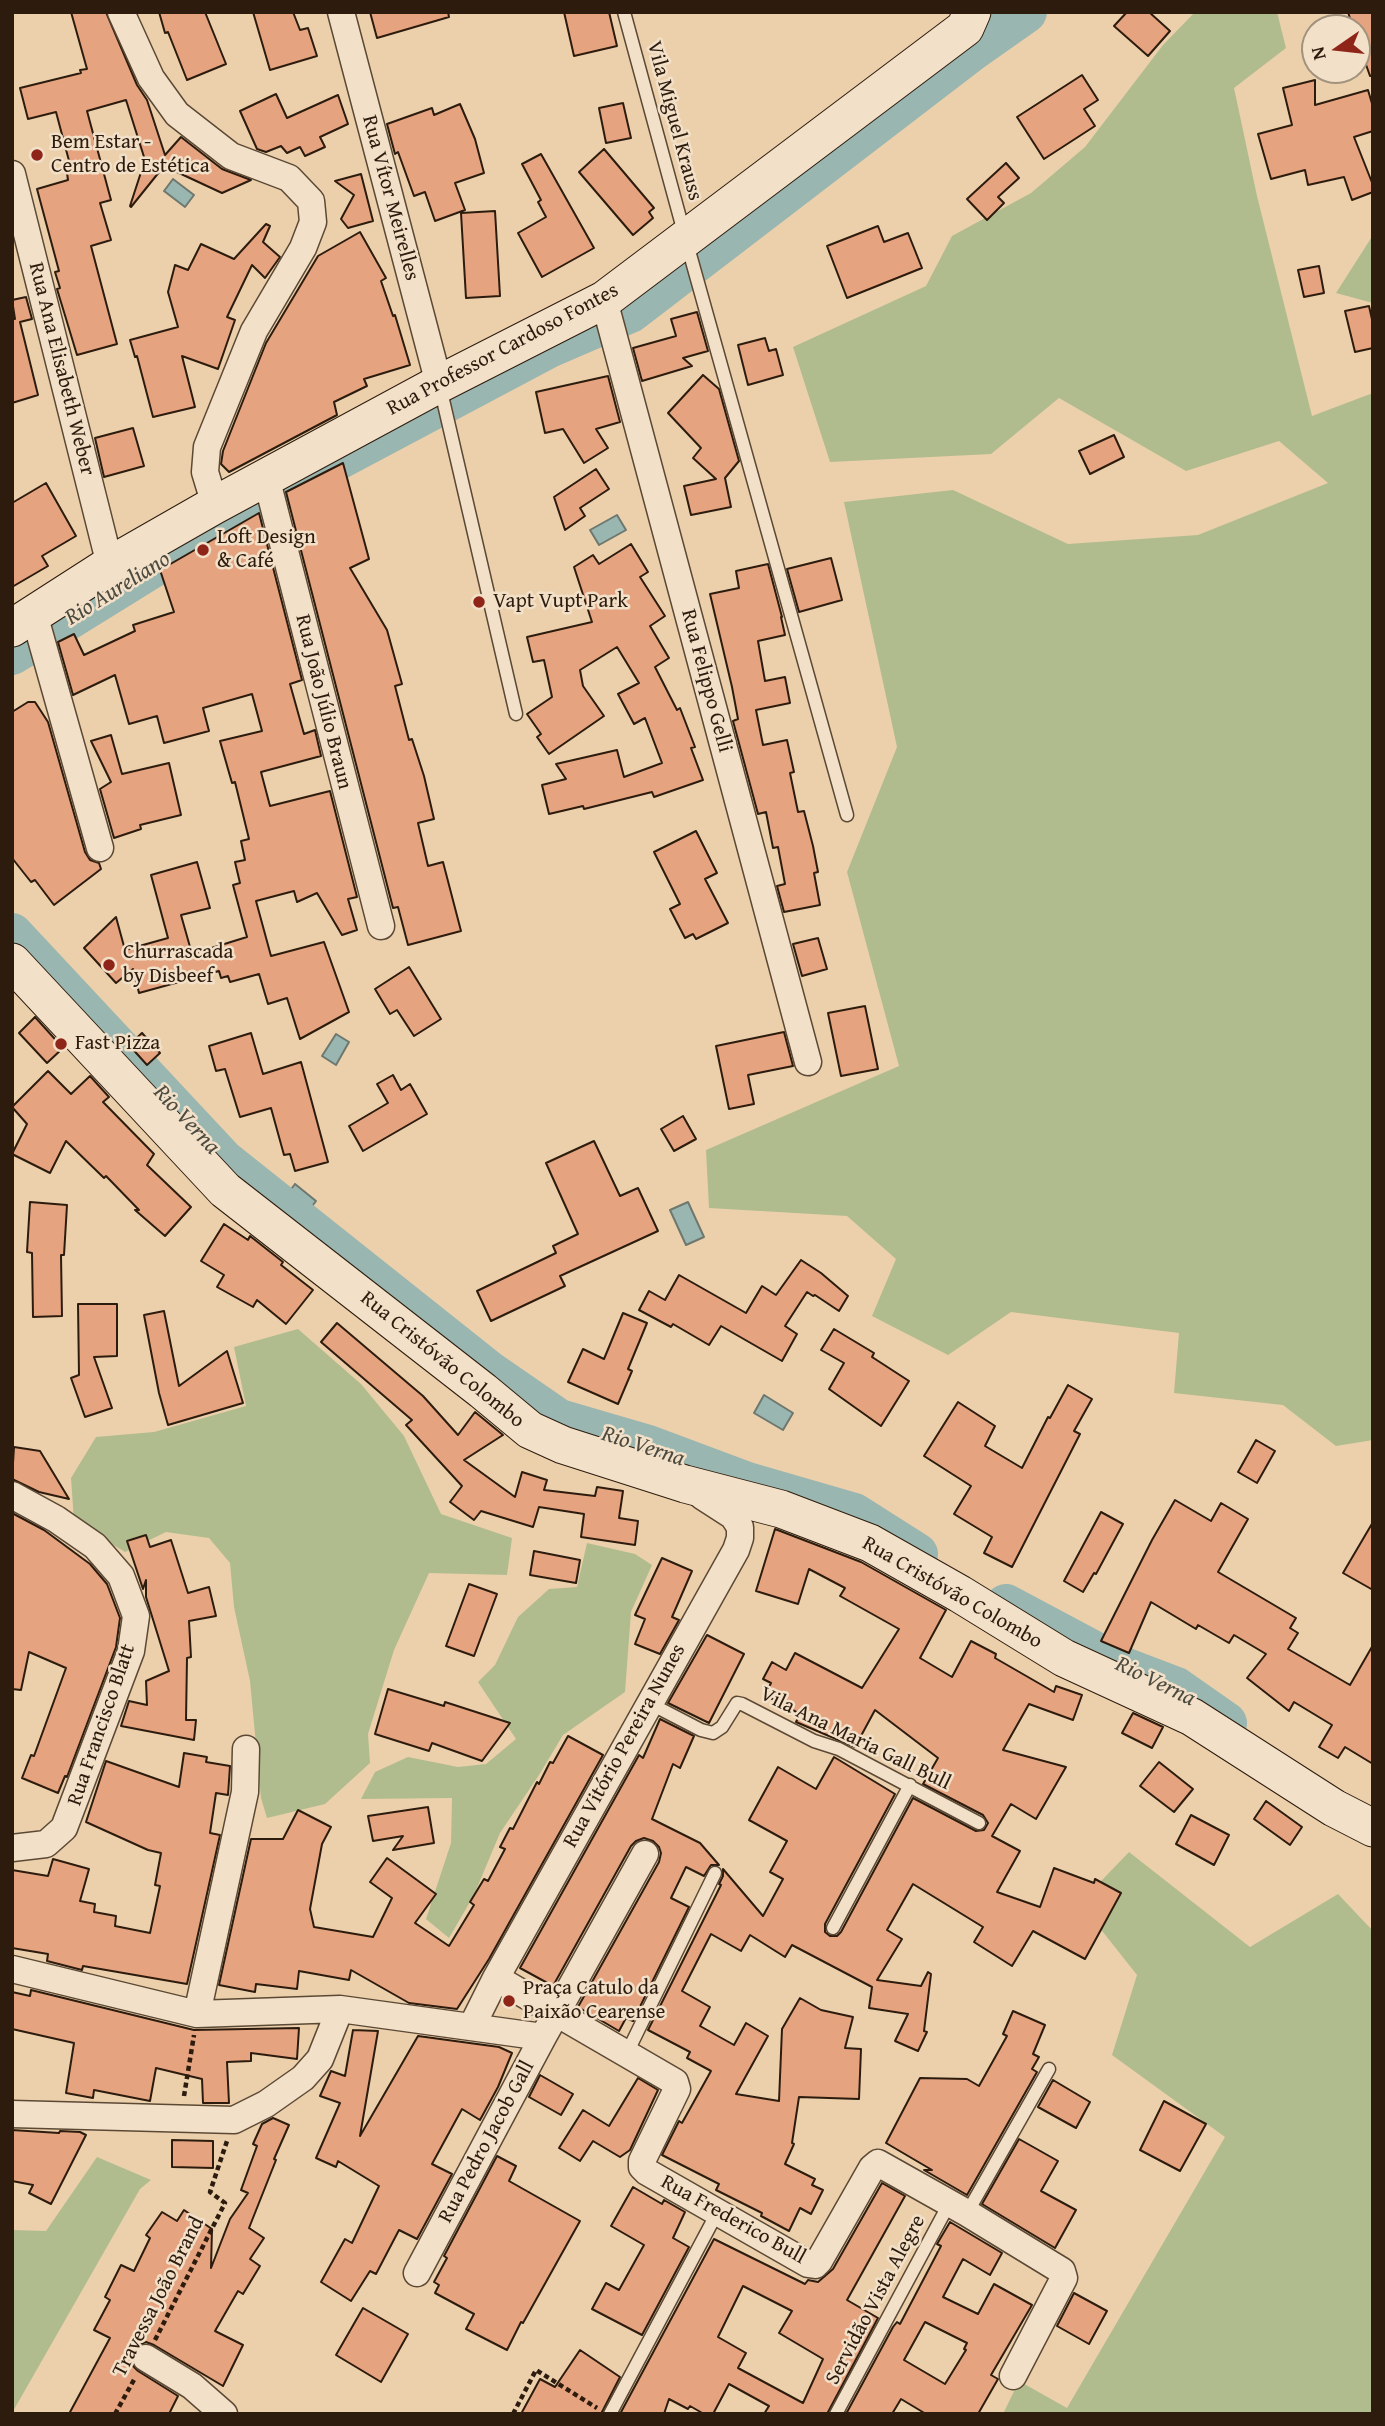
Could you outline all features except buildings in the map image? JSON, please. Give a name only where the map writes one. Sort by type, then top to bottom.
[{"type":"main road","name":"Rua Professor Cardoso Fontes","points":[[23,621],[110,565],[215,505],[439,384],[604,300],[686,240],[968,20]]},
{"type":"main road","name":"Rua Cristóvão Colombo","points":[[12,962],[225,1190],[530,1430],[563,1445],[685,1484],[781,1509],[870,1543],[950,1587],[1064,1658],[1187,1714],[1334,1808],[1373,1828]]},
{"type":"street","points":[[121,12],[151,78],[177,114],[231,156],[289,178],[311,201],[313,222],[303,248],[254,331],[207,447],[205,472],[215,505]]},
{"type":"street","name":"Rua Vítor Meirelles","points":[[341,12],[439,384]]},
{"type":"street","name":"Rua Ana Elisabeth Weber","points":[[12,174],[110,565]]},
{"type":"street","name":"Rua Felippo Gelli","points":[[604,300],[808,1062]]},
{"type":"street","name":"Rua João Júlio Braun","points":[[266,477],[381,926]]},
{"type":"street","points":[[23,621],[46,655],[100,848]]},
{"type":"street","name":"Rua Vitório Pereira Nunes","points":[[472,2026],[648,1703],[736,1550],[740,1527],[733,1516],[685,1484]]},
{"type":"street","name":"Rua Francisco Blatt","points":[[12,1495],[56,1519],[95,1546],[121,1576],[136,1616],[131,1651],[64,1828],[46,1844],[12,1848]]},
{"type":"street","points":[[197,2014],[245,1792],[246,1748]]},
{"type":"street","name":"Rua Pedro Jacob Gall","points":[[417,2273],[543,2037],[645,1854]]},
{"type":"street","points":[[12,1969],[197,2014],[340,2009],[543,2037]]},
{"type":"street","points":[[496,1978],[557,2012]]},
{"type":"street","points":[[12,2114],[234,2120],[266,2104],[303,2078],[320,2059],[340,2009]]},
{"type":"street","name":"Rua Frederico Bull","points":[[557,2012],[676,2082],[677,2089],[642,2161],[642,2167],[808,2264],[815,2265],[819,2261],[878,2163],[1062,2272],[1064,2278],[1013,2376]]},
{"type":"street","points":[[146,2358],[192,2386],[224,2414]]},
{"type":"lane","name":"Vila Miguel Krauss","points":[[624,12],[848,816]]},
{"type":"lane","points":[[439,384],[516,714]]},
{"type":"lane","name":"Vila Ana Maria Gall Bull","points":[[648,1703],[701,1730],[713,1733],[722,1727],[735,1705],[742,1704],[814,1741],[839,1749],[979,1824]]},
{"type":"lane","points":[[833,1928],[910,1785]]},
{"type":"lane","points":[[627,2053],[715,1873]]},
{"type":"lane","name":"Servidão Vista Alegre","points":[[836,2414],[958,2208],[1049,2069]]},
{"type":"lane","points":[[608,2414],[717,2213]]},
{"type":"path","points":[[180,2118],[197,2014]]},
{"type":"path","name":"Travessa João Brand","points":[[115,2414],[225,2203],[210,2192],[234,2120]]},
{"type":"path","points":[[513,2414],[536,2370],[608,2414]]},
{"type":"green space","points":[[1195,12],[1277,12],[1286,48],[1234,88],[1257,196],[1312,416],[1373,393],[1373,1440],[1336,1446],[1283,1405],[1174,1393],[1179,1333],[1011,1312],[948,1355],[872,1316],[896,1259],[847,1216],[709,1208],[706,1150],[899,1066],[847,872],[897,747],[844,502],[953,490],[1068,544],[1198,535],[1328,483],[1279,441],[1186,471],[1059,398],[991,454],[830,462],[793,347],[926,286],[952,236],[1031,193],[1085,147],[1163,45]]},
{"type":"green space","points":[[1373,235],[1373,303],[1336,293]]},
{"type":"green space","points":[[298,1329],[361,1384],[404,1436],[441,1514],[512,1538],[507,1575],[429,1573],[394,1650],[368,1734],[370,1763],[325,1804],[267,1818],[261,1798],[250,1681],[234,1607],[230,1563],[209,1538],[166,1532],[125,1552],[74,1521],[71,1478],[96,1437],[154,1432],[246,1406],[234,1347]]},
{"type":"green space","points":[[587,1543],[635,1554],[652,1565],[631,1612],[625,1692],[563,1735],[500,1833],[474,1895],[449,1938],[426,1919],[451,1843],[452,1798],[361,1799],[375,1772],[408,1757],[458,1767],[486,1764],[516,1739],[478,1682],[495,1665],[518,1617],[549,1589],[577,1587]]},
{"type":"green space","points":[[1129,1852],[1250,1947],[1338,1894],[1373,1931],[1373,2414],[1003,2414],[1019,2381],[1067,2408],[1225,2137],[1112,2055],[1137,1975],[1080,1903]]},
{"type":"green space","points":[[97,2157],[151,2180],[140,2189],[12,2413],[12,2230],[46,2231]]},
{"type":"water","points":[[173,179],[194,195],[185,207],[164,191]]},
{"type":"water","points":[[617,515],[626,530],[599,545],[590,530]]},
{"type":"water","points":[[336,1034],[349,1042],[336,1065],[322,1056]]},
{"type":"water","points":[[295,1184],[316,1201],[307,1213],[286,1196]]},
{"type":"water","points":[[688,1202],[704,1237],[686,1245],[670,1210]]},
{"type":"water","points":[[764,1395],[793,1413],[783,1430],[754,1413]]},
{"type":"waterway","name":"Rio Aureliano","points":[[12,654],[259,501],[549,347],[630,312],[972,50],[1026,12]]},
{"type":"waterway","name":"Rio Verna","points":[[12,934],[224,1161],[488,1371],[559,1420],[648,1446],[747,1483],[854,1514],[917,1554]]},
{"type":"waterway","name":"Rio Verna","points":[[1006,1605],[1126,1669],[1176,1688],[1226,1723]]},
{"type":"place","name":"Bem Estar - Centro de Estética","points":[[37,155]]},
{"type":"place","name":"Loft Design & Café","points":[[203,550]]},
{"type":"place","name":"Vapt Vupt Park","points":[[479,602]]},
{"type":"place","name":"Churrascada by Disbeef","points":[[109,965]]},
{"type":"place","name":"Fast Pizza","points":[[61,1044]]},
{"type":"place","name":"Praça Catulo da Paixão Cearense","points":[[509,2001]]}]
